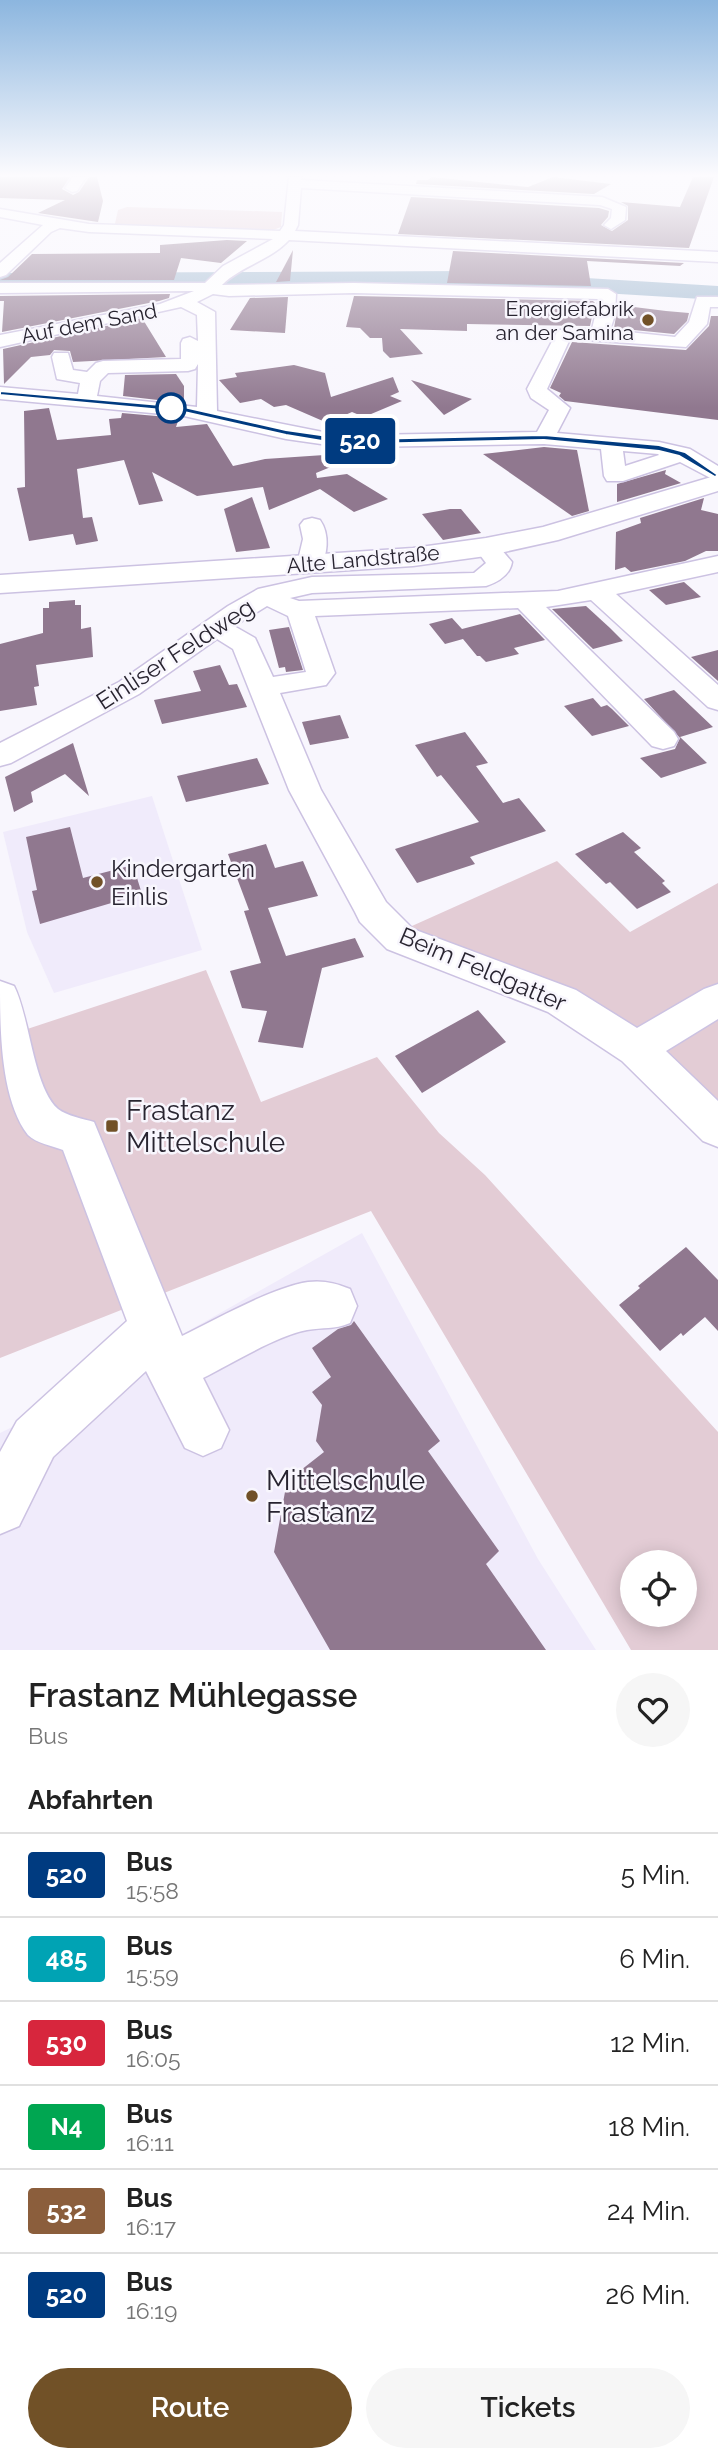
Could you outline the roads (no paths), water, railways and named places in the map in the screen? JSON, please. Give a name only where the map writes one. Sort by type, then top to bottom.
[{"type":"main road","name":"Alte Landstraße","points":[[0,584],[413,557],[486,547],[548,534],[718,483]]},
{"type":"street","points":[[0,272],[19,254]]},
{"type":"street","name":"Auf dem Sand","points":[[0,341],[183,302],[260,254]]},
{"type":"street","points":[[459,254],[468,260],[482,262]]},
{"type":"street","points":[[595,254],[596,268]]},
{"type":"street","points":[[690,254],[718,257]]},
{"type":"street","points":[[0,272],[219,278]]},
{"type":"street","points":[[0,288],[219,278]]},
{"type":"street","points":[[219,278],[229,291],[494,290],[608,294],[606,315],[598,334]]},
{"type":"street","points":[[103,291],[100,304],[103,321],[119,330],[154,328]]},
{"type":"street","points":[[183,302],[206,312],[209,392],[207,414]]},
{"type":"street","points":[[544,438],[560,414],[560,408],[538,394],[537,389],[562,335],[598,334],[682,342],[698,324],[711,302]]},
{"type":"street","points":[[77,401],[91,379],[103,367],[125,353],[134,366],[156,368],[188,365],[191,361],[190,343]]},
{"type":"street","points":[[61,358],[64,375],[91,379]]},
{"type":"street","points":[[0,393],[207,414],[286,433],[347,441],[544,438],[659,448],[682,454],[718,475]]},
{"type":"street","points":[[611,443],[615,476],[682,454]]},
{"type":"street","points":[[310,564],[315,539],[312,525]]},
{"type":"street","name":"Einliser Feldweg","points":[[0,756],[129,688],[237,612],[267,595],[312,585],[477,580],[488,577],[498,568],[499,562],[486,547]]},
{"type":"street","points":[[267,595],[289,608],[299,610],[558,599],[715,569]]},
{"type":"street","points":[[597,591],[718,701]]},
{"type":"street","points":[[524,600],[663,739]]},
{"type":"street","points":[[262,687],[316,679],[321,673],[299,610]]},
{"type":"street","name":"Beim Feldgatter","points":[[217,628],[245,644],[305,790],[373,912],[400,939],[562,1001],[636,1049],[718,1128]]},
{"type":"street","points":[[0,996],[5,1022],[30,1101],[43,1122],[79,1136],[107,1232],[203,1430]]},
{"type":"street","points":[[636,1049],[718,1000]]},
{"type":"street","points":[[0,1507],[35,1439],[162,1348],[269,1320],[307,1306],[333,1306]]},
{"type":"waterway","points":[[0,280],[471,278],[718,293]]},
{"type":"place","name":"Energiefabrik an der Samina","points":[[648,320]]},
{"type":"place","name":"Kindergarten Einlis","points":[[97,882]]},
{"type":"place","name":"Frastanz Mittelschule","points":[[112,1126]]},
{"type":"place","name":"Mittelschule Frastanz","points":[[252,1496]]}]
